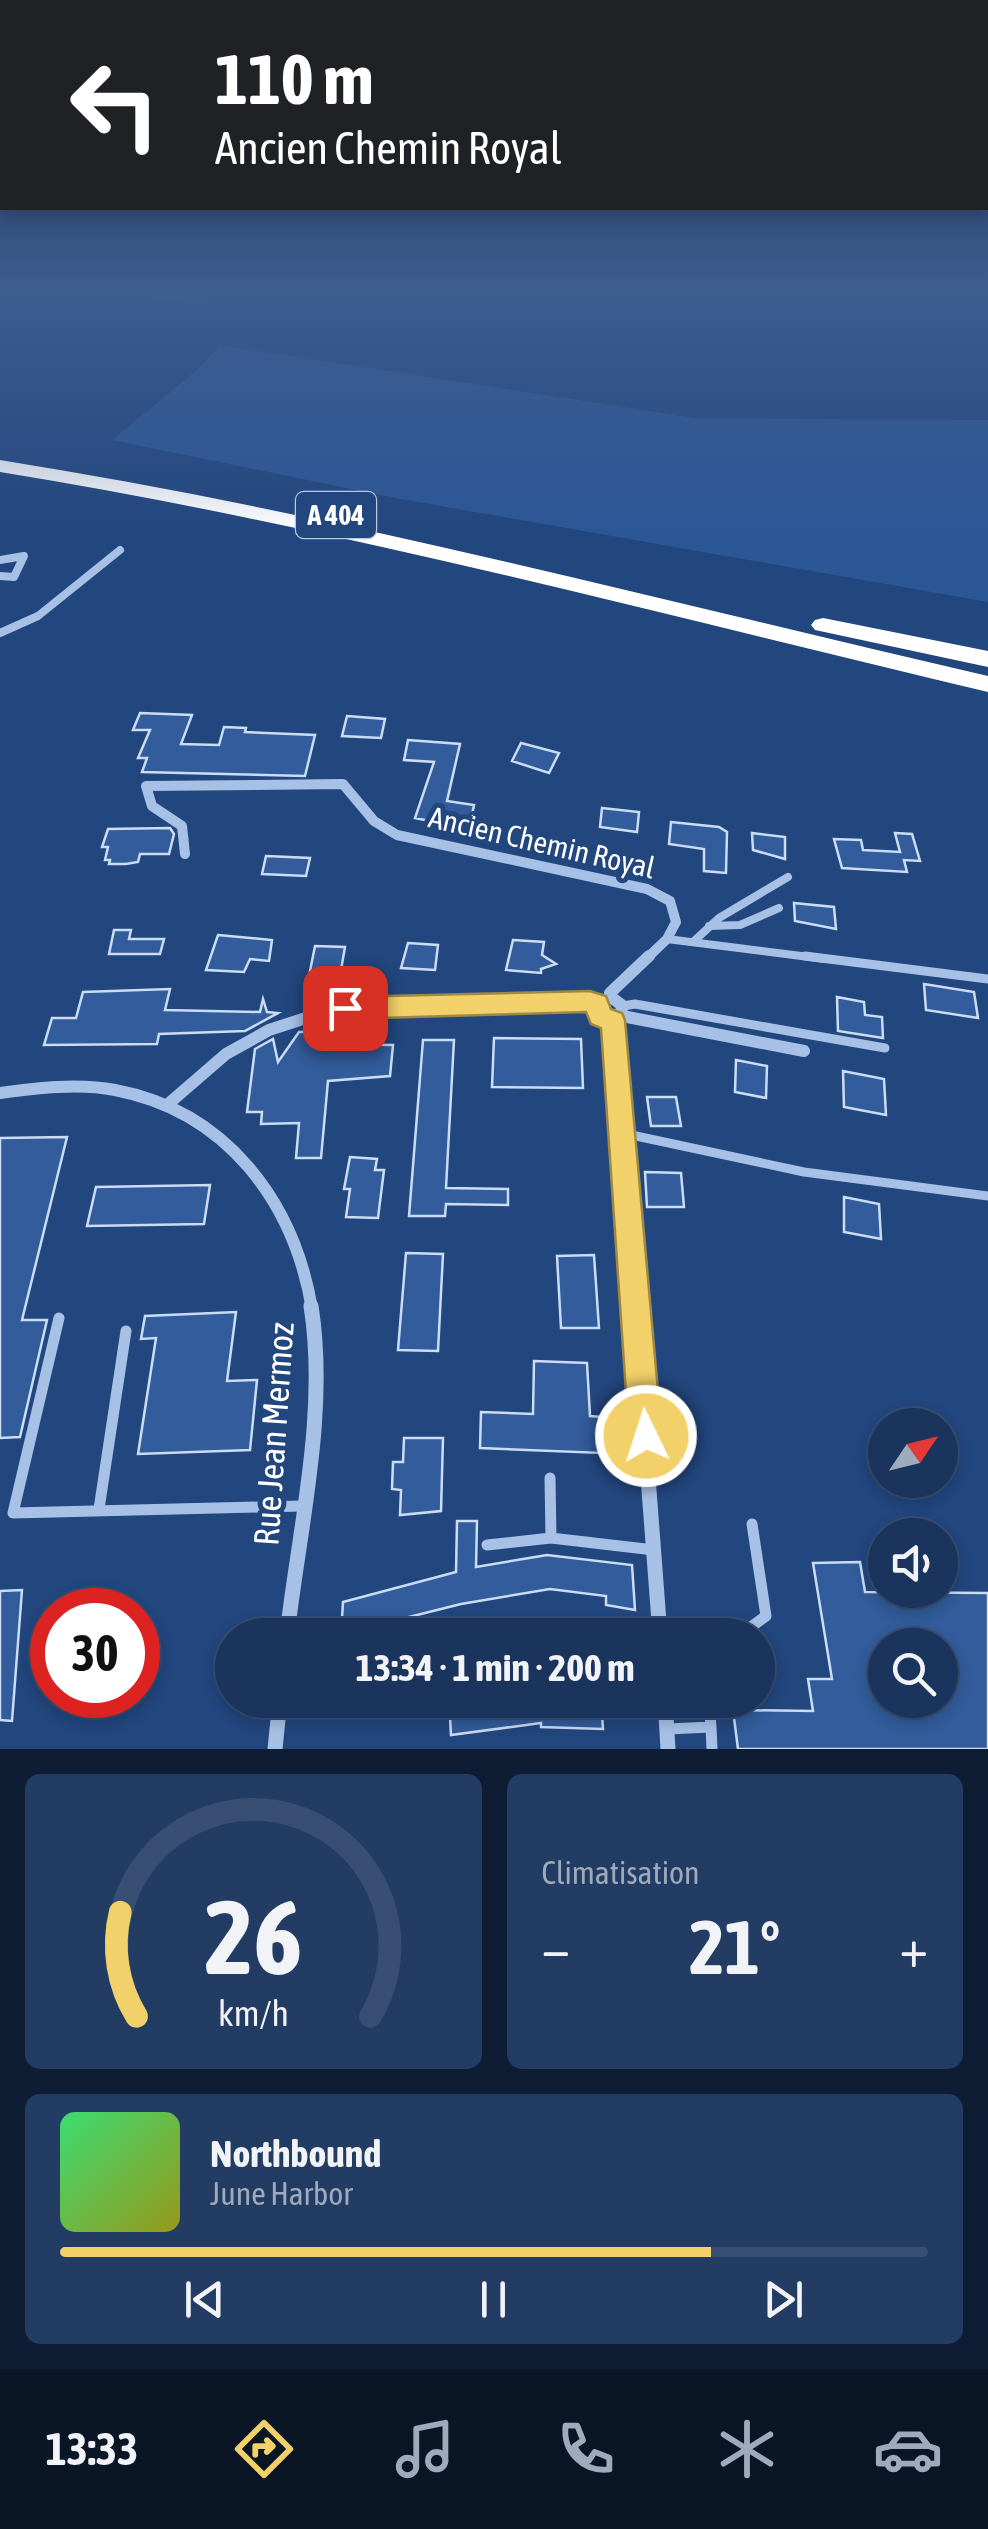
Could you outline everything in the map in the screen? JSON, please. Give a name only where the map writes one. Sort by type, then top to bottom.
[{"type":"highway","name":"A 404","points":[[0,456],[289,505],[988,684]]},
{"type":"highway","name":"A 404","points":[[0,466],[271,513],[988,670]]},
{"type":"highway","points":[[666,599],[988,658]]},
{"type":"highway","points":[[666,599],[988,702]]},
{"type":"street","points":[[0,634],[38,616],[120,550]]},
{"type":"street","points":[[0,560],[24,556],[14,577],[0,576]]},
{"type":"street","name":"Ancien Chemin Royal","points":[[185,854],[182,826],[152,806],[146,786],[343,784],[374,821],[397,835],[660,893],[675,909],[676,922],[667,940]]},
{"type":"street","points":[[659,1618],[622,1133],[619,1014],[610,993],[667,940]]},
{"type":"street","points":[[166,1105],[227,1050],[276,1025],[306,1015],[345,1008],[597,1004],[610,998]]},
{"type":"street","points":[[597,1004],[600,1016],[619,1014],[804,1051]]},
{"type":"street","name":"Rue Jean Mermoz","points":[[0,1093],[85,1087],[117,1090],[166,1105],[210,1130],[253,1168],[288,1219],[307,1274],[315,1353],[289,1618]]},
{"type":"street","points":[[276,1749],[279,1718]]},
{"type":"street","points":[[666,1718],[668,1749]]},
{"type":"lane","points":[[693,942],[709,926],[788,876]]},
{"type":"lane","points":[[709,926],[740,925],[779,908]]},
{"type":"lane","points":[[667,940],[988,979]]},
{"type":"lane","points":[[619,1014],[635,1004],[884,1048]]},
{"type":"lane","points":[[622,1133],[804,1172],[988,1196]]},
{"type":"lane","points":[[59,1318],[13,1513],[301,1506]]},
{"type":"lane","points":[[99,1510],[126,1331]]},
{"type":"lane","points":[[550,1478],[551,1538]]},
{"type":"lane","points":[[752,1524],[763,1618]]},
{"type":"lane","points":[[487,1545],[551,1538],[654,1550]]},
{"type":"lane","points":[[710,1718],[712,1749]]},
{"type":"lane","points":[[667,1730],[711,1727]]},
{"type":"shaded area","points":[[374,369],[695,418],[988,420],[988,602],[395,498],[112,440],[197,370]]},
{"type":"building","points":[[140,713],[192,715],[181,744],[219,745],[224,727],[246,728],[245,732],[315,735],[305,776],[142,772],[147,758],[138,758],[150,730],[133,730]]},
{"type":"building","points":[[347,716],[385,719],[381,738],[342,736]]},
{"type":"building","points":[[408,740],[460,744],[447,801],[474,805],[469,829],[415,818],[434,762],[404,760]]},
{"type":"building","points":[[521,743],[559,753],[549,773],[512,761]]},
{"type":"building","points":[[602,808],[639,812],[637,832],[600,827]]},
{"type":"building","points":[[671,822],[719,827],[727,832],[726,873],[704,871],[704,849],[669,844]]},
{"type":"building","points":[[170,828],[174,834],[169,854],[140,854],[138,862],[126,864],[109,864],[110,860],[105,860],[108,847],[102,847],[108,829]]},
{"type":"building","points":[[752,833],[785,837],[785,859],[753,850]]},
{"type":"building","points":[[895,833],[912,834],[920,861],[904,860],[907,872],[842,868],[834,839],[861,840],[863,850],[900,852]]},
{"type":"building","points":[[266,856],[310,858],[306,876],[262,874]]},
{"type":"building","points":[[794,903],[834,907],[836,929],[795,921]]},
{"type":"building","points":[[114,930],[131,930],[129,939],[164,939],[160,954],[109,954]]},
{"type":"building","points":[[218,935],[272,940],[269,961],[250,959],[244,972],[206,970]]},
{"type":"building","points":[[513,940],[544,942],[542,955],[556,964],[541,969],[541,973],[506,970]]},
{"type":"building","points":[[408,943],[438,945],[435,970],[401,968]]},
{"type":"building","points":[[315,946],[345,947],[341,970],[310,971]]},
{"type":"building","points":[[924,984],[974,992],[978,1018],[926,1010]]},
{"type":"building","points":[[170,989],[165,1010],[260,1012],[263,999],[267,1012],[278,1013],[245,1031],[159,1034],[157,1044],[44,1045],[52,1018],[76,1018],[83,992]]},
{"type":"building","points":[[837,997],[864,1002],[865,1015],[882,1017],[883,1038],[838,1031]]},
{"type":"building","points":[[333,1031],[332,1044],[393,1045],[390,1076],[328,1081],[321,1158],[296,1158],[299,1123],[261,1124],[262,1112],[247,1112],[255,1049],[273,1039],[278,1062],[299,1032]]},
{"type":"building","points":[[494,1038],[581,1039],[583,1088],[492,1087]]},
{"type":"building","points":[[423,1040],[454,1040],[446,1188],[508,1189],[508,1205],[446,1204],[445,1216],[409,1216]]},
{"type":"building","points":[[736,1060],[767,1066],[766,1098],[735,1092]]},
{"type":"building","points":[[843,1071],[884,1079],[886,1115],[844,1107]]},
{"type":"building","points":[[647,1097],[676,1097],[681,1126],[651,1126]]},
{"type":"building","points":[[67,1137],[22,1320],[47,1320],[20,1437],[0,1438],[0,1138]]},
{"type":"building","points":[[350,1157],[377,1159],[375,1170],[384,1170],[378,1218],[346,1217],[350,1189],[344,1189]]},
{"type":"building","points":[[645,1172],[681,1173],[684,1207],[647,1207]]},
{"type":"building","points":[[210,1185],[204,1224],[87,1226],[96,1187]]},
{"type":"building","points":[[844,1197],[879,1204],[881,1239],[844,1232]]},
{"type":"building","points":[[406,1253],[443,1254],[438,1351],[398,1350]]},
{"type":"building","points":[[594,1255],[599,1328],[561,1328],[557,1256]]},
{"type":"building","points":[[236,1312],[227,1381],[257,1380],[250,1450],[138,1454],[156,1338],[141,1339],[145,1316]]},
{"type":"building","points":[[534,1361],[587,1363],[590,1416],[601,1417],[602,1453],[480,1448],[481,1412],[533,1414]]},
{"type":"building","points":[[404,1438],[443,1438],[441,1511],[400,1515],[401,1490],[392,1489],[393,1462],[403,1462]]},
{"type":"building","points":[[457,1521],[477,1521],[476,1567],[547,1555],[632,1565],[635,1610],[606,1605],[606,1596],[550,1589],[405,1618],[342,1618],[343,1602],[456,1572]]},
{"type":"building","points":[[860,1562],[868,1608],[958,1608],[958,1593],[988,1593],[988,1749],[738,1749],[734,1718],[775,1718],[775,1711],[813,1711],[808,1679],[832,1679],[813,1563]]},
{"type":"building","points":[[22,1590],[12,1721],[0,1720],[0,1591]]},
{"type":"building","points":[[450,1718],[602,1718],[603,1729],[541,1727],[541,1723],[451,1735]]},
{"type":"route","points":[[345,1008],[590,1002],[597,1004],[600,1016],[613,1020],[646,1436]]}]
